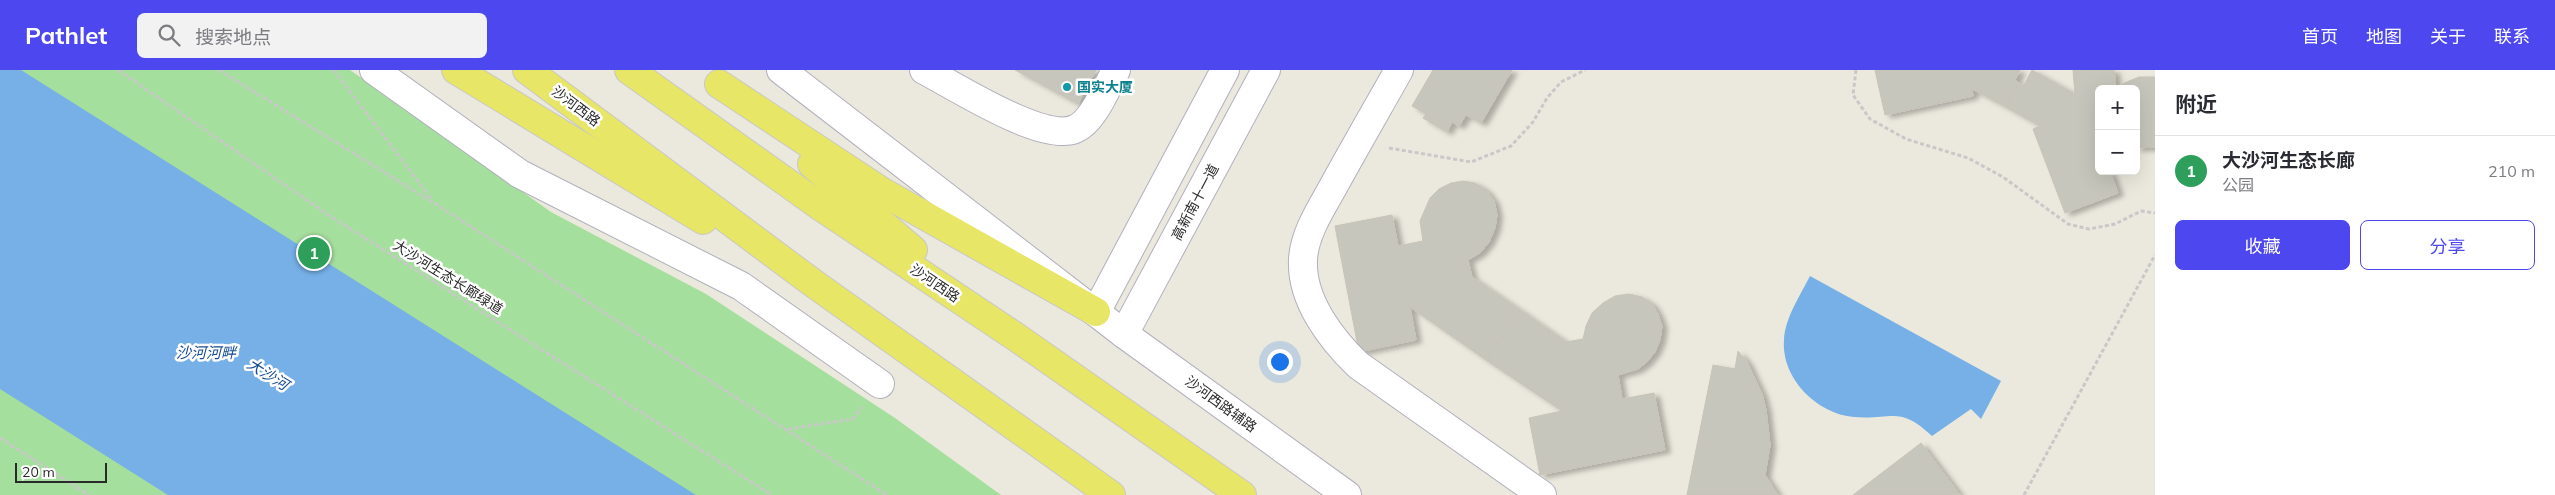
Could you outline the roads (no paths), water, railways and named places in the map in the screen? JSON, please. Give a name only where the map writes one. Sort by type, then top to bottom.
[{"type":"main road","points":[[456,70],[571,142],[813,282]]},
{"type":"main road","name":"沙河西路","points":[[527,70],[813,282],[1111,495]]},
{"type":"main road","name":"沙河西路","points":[[629,70],[820,206],[1016,337],[1242,495]]},
{"type":"main road","points":[[711,77],[1016,337]]},
{"type":"main road","points":[[711,77],[881,191],[1096,312]]},
{"type":"street","points":[[374,70],[520,174],[741,286],[880,384]]},
{"type":"street","name":"沙河西路辅路","points":[[781,70],[1124,334],[1346,495]]},
{"type":"street","points":[[924,70],[1026,124],[1055,132],[1075,130],[1091,116],[1116,70]]},
{"type":"street","points":[[1096,312],[1225,70]]},
{"type":"street","name":"高新南十一道","points":[[1124,334],[1266,70]]},
{"type":"street","points":[[1398,70],[1314,224],[1302,259],[1308,292],[1328,331],[1340,347],[1358,365],[1542,495]]},
{"type":"water","name":"沙河河畔","points":[[0,70],[21,70],[696,495],[168,495],[0,389]]},
{"type":"water","points":[[1810,276],[2001,381],[1981,419],[1971,409],[1932,436],[1921,426],[1903,417],[1854,417],[1840,414],[1827,409],[1804,392],[1788,368],[1784,340],[1790,315]]},
{"type":"place","name":"国实大厦","points":[[1067,87]]},
{"type":"place","name":"大沙河生态长廊","points":[[314,253]]},
{"type":"water label","name":"大沙河","points":[[268,374]]}]
